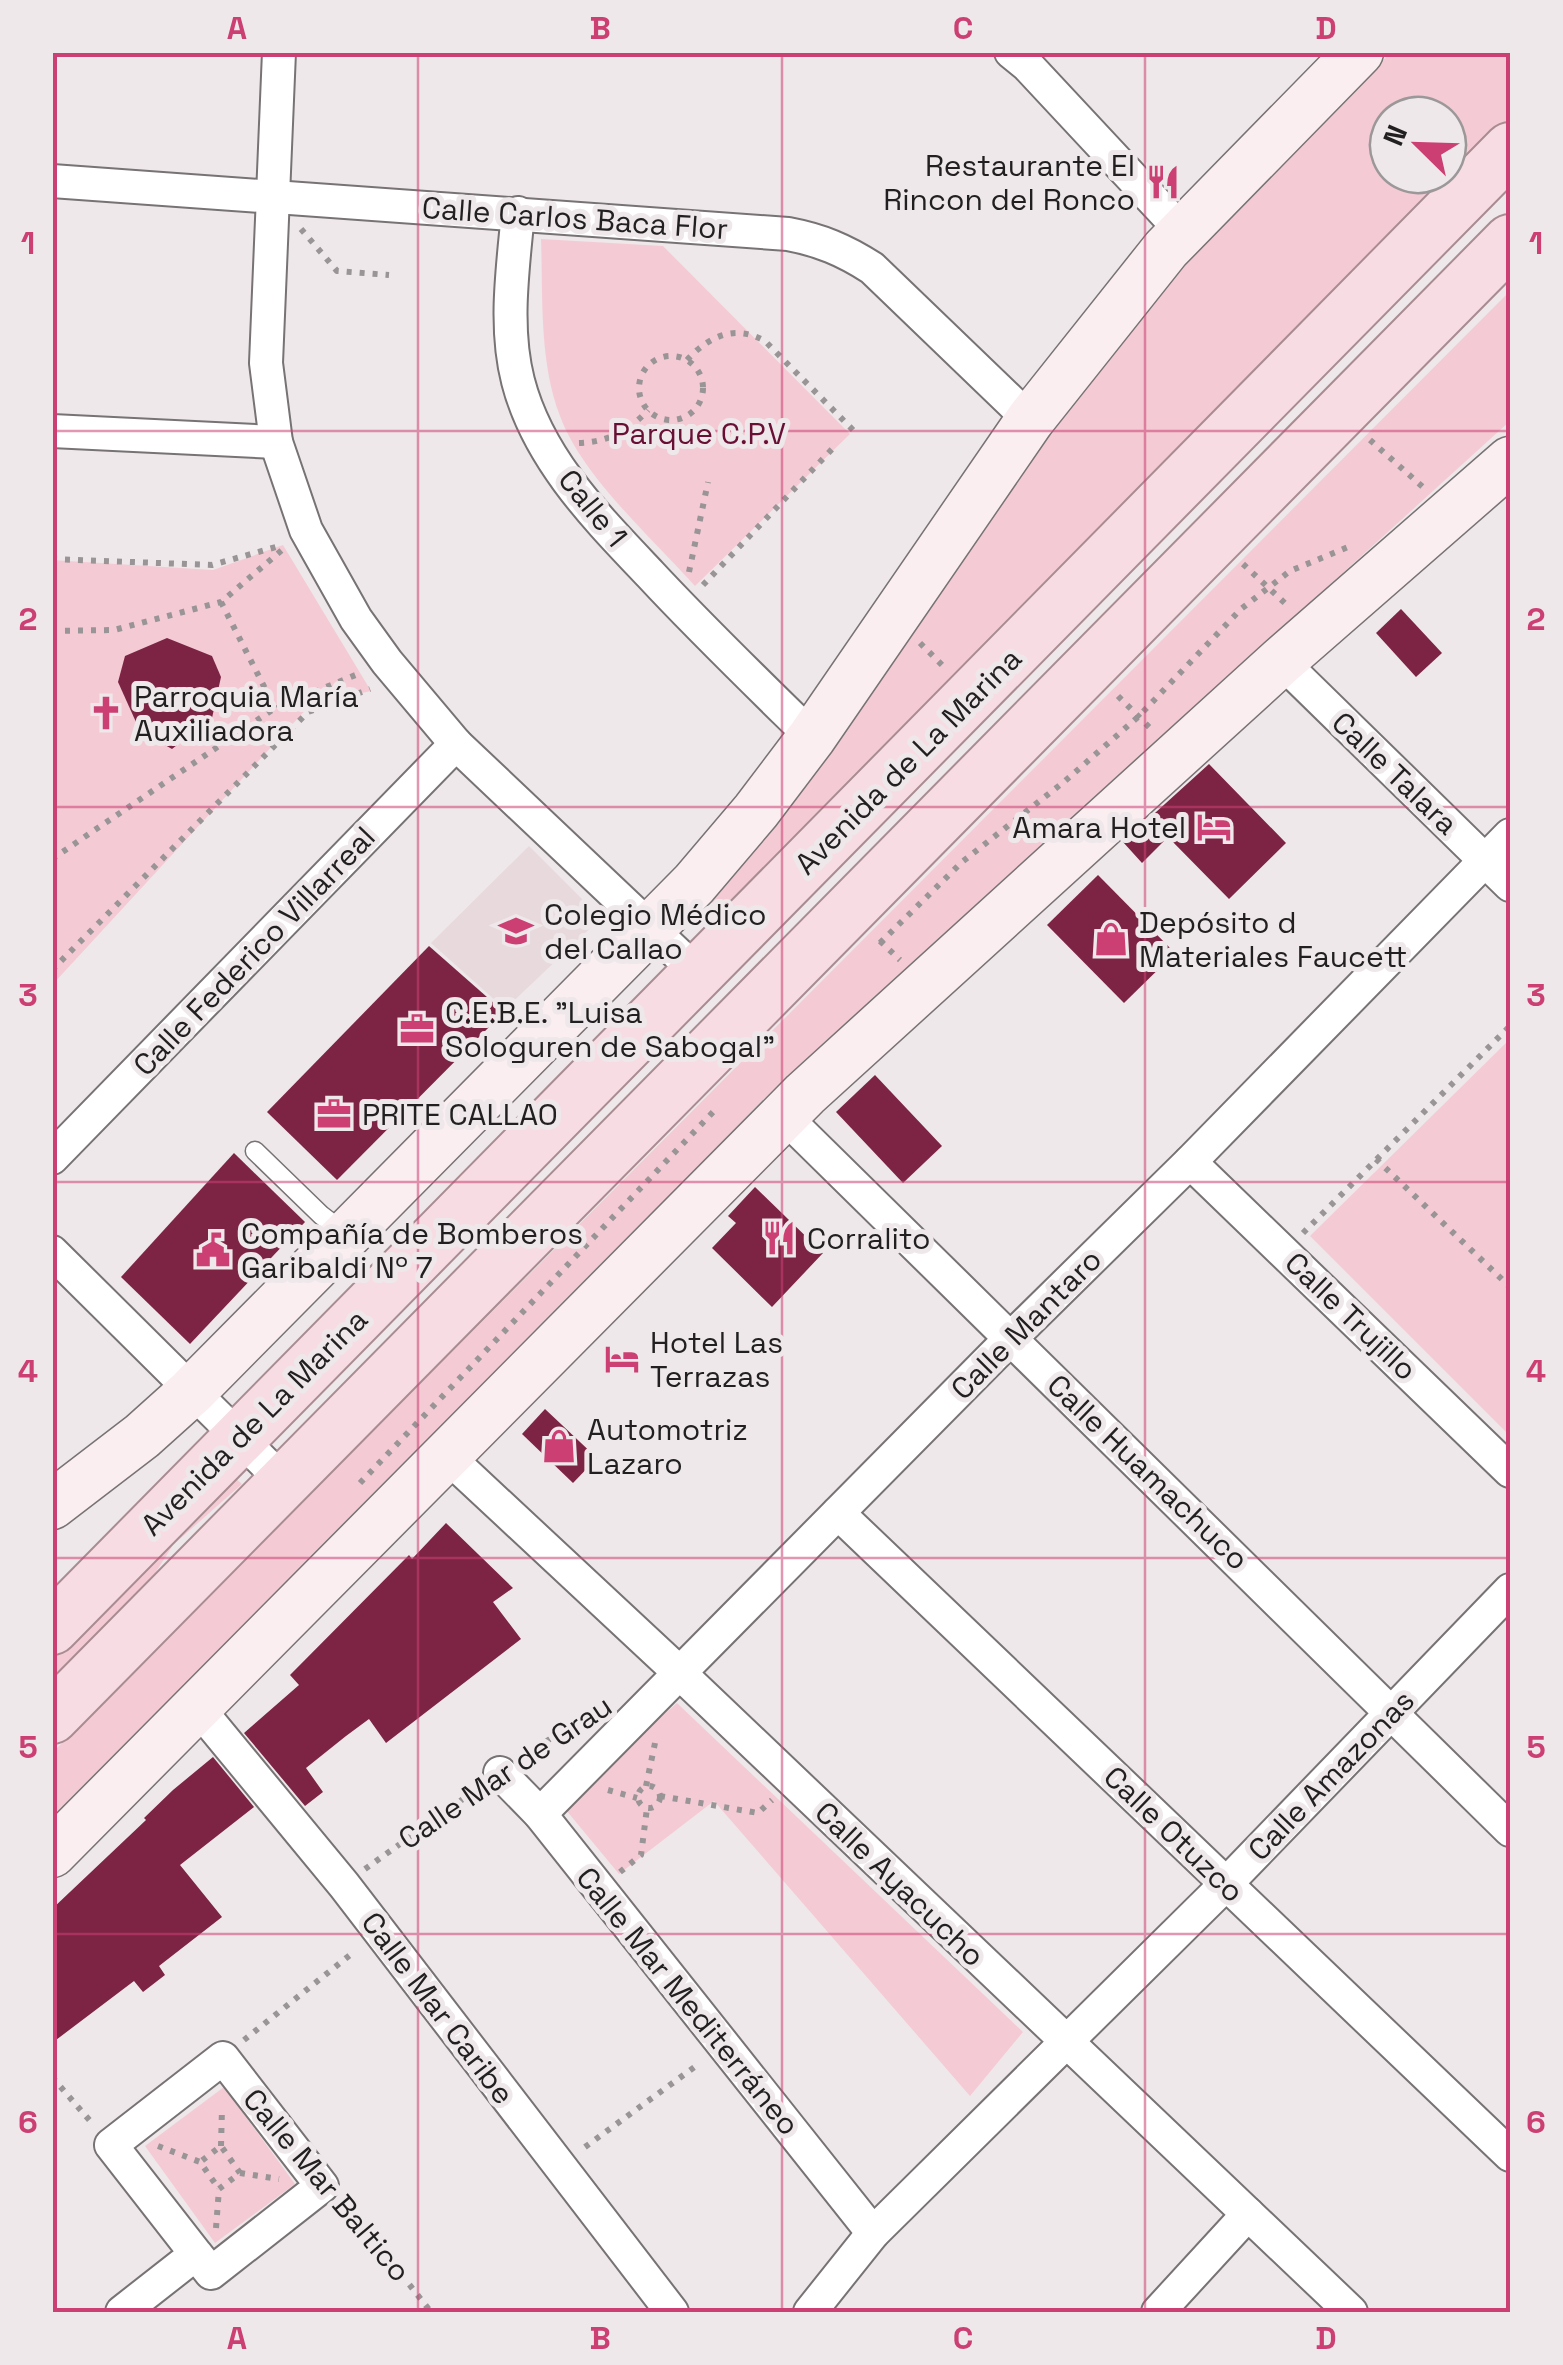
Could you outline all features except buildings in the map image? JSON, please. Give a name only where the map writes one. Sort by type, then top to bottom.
[{"type":"main road","points":[[52,1505],[142,1436],[191,1392],[651,929],[756,811],[812,737],[1030,420],[1182,230],[1360,52]]},
{"type":"main road","name":"Avenida de La Marina","points":[[52,1628],[1510,150]]},
{"type":"main road","points":[[52,1717],[381,1388],[1510,240]]},
{"type":"main road","points":[[52,1853],[784,1116],[1298,646],[1510,461]]},
{"type":"street","points":[[278,52],[266,363],[276,442],[306,530],[356,619],[456,744],[699,974]]},
{"type":"street","points":[[1011,52],[1182,230]]},
{"type":"street","name":"Calle Carlos Baca Flor","points":[[52,181],[788,234],[842,249],[872,268],[1030,420]]},
{"type":"street","name":"Calle 1","points":[[518,213],[511,328],[518,381],[540,438],[584,504],[681,608],[812,737]]},
{"type":"street","points":[[52,431],[276,442]]},
{"type":"street","name":"Calle Talara","points":[[1298,646],[1510,886]]},
{"type":"street","name":"Calle Federico Villarreal","points":[[52,1158],[456,744]]},
{"type":"street","name":"Calle Mantaro","points":[[540,1814],[1190,1162],[1510,834]]},
{"type":"street","name":"Calle Huamachuco","points":[[784,1116],[1510,1830]]},
{"type":"street","name":"Calle Trujillo","points":[[1190,1162],[1510,1471]]},
{"type":"street","points":[[52,1252],[284,1482]]},
{"type":"street","name":"Calle Ayacucho","points":[[448,1457],[1351,2312]]},
{"type":"street","name":"Calle Otuzco","points":[[838,1512],[1510,2155]]},
{"type":"street","name":"Calle Amazonas","points":[[810,2312],[873,2233],[1226,1884],[1510,1590]]},
{"type":"street","name":"Calle Mar Caribe","points":[[198,1708],[344,1885],[672,2312]]},
{"type":"street","name":"Calle Mar Mediterráneo","points":[[500,1772],[540,1814],[873,2233]]},
{"type":"street","points":[[223,2058],[111,2145],[211,2273],[322,2186]]},
{"type":"street","name":"Calle Mar Baltico","points":[[223,2058],[322,2186]]},
{"type":"street","points":[[1158,2312],[1248,2214]]},
{"type":"street","points":[[122,2312],[196,2254]]},
{"type":"lane","points":[[255,1150],[347,1235]]},
{"type":"path","points":[[270,194],[337,270],[389,274]]},
{"type":"path","points":[[687,360],[713,338],[740,331],[753,334],[853,430]]},
{"type":"path","points":[[670,356],[687,360],[700,374],[700,403],[676,420],[656,416],[639,394],[646,366],[670,356]]},
{"type":"path","points":[[540,438],[584,444],[602,440],[633,426],[648,410]]},
{"type":"path","points":[[1341,413],[1451,513]]},
{"type":"path","points":[[681,608],[835,446]]},
{"type":"path","points":[[681,608],[708,482]]},
{"type":"path","points":[[1216,540],[1298,646]]},
{"type":"path","points":[[52,559],[212,565],[292,542],[220,602],[114,630],[52,631]]},
{"type":"path","points":[[220,602],[276,708]]},
{"type":"path","points":[[894,618],[973,695]]},
{"type":"path","points":[[1090,668],[1177,756]]},
{"type":"path","points":[[52,859],[276,708],[394,670]]},
{"type":"path","points":[[52,970],[308,712],[394,670]]},
{"type":"path","points":[[1284,1252],[1510,1026]]},
{"type":"path","points":[[1376,1159],[1510,1287]]},
{"type":"path","points":[[381,1388],[448,1457]]},
{"type":"path","name":"Calle Mar de Grau","points":[[344,1885],[500,1772],[607,1702]]},
{"type":"path","points":[[660,1796],[656,1806],[647,1808],[637,1798],[641,1789],[654,1787],[660,1796],[758,1814],[793,1780]]},
{"type":"path","points":[[599,1890],[641,1855],[647,1808]]},
{"type":"path","points":[[223,2058],[379,1931]]},
{"type":"path","points":[[560,2166],[725,2045]]},
{"type":"path","points":[[52,2077],[111,2145]]},
{"type":"path","points":[[221,2146],[240,2173],[220,2189],[200,2162],[221,2146]]},
{"type":"path","name":"Calle Mar Baltico","points":[[322,2186],[344,2201],[430,2312]]},
{"type":"shaded area","name":"Colegio Médico del Callao","points":[[529,846],[601,918],[505,1009],[431,943]]},
{"type":"green space","points":[[1390,53],[1510,53],[1510,118],[1468,161],[1468,95],[1368,95],[1368,195],[1435,195],[732,915],[707,899],[1046,429],[1188,256]]},
{"type":"green space","name":"Parque C.P.V","points":[[541,239],[663,246],[850,434],[695,586],[601,483],[570,439],[548,373]]},
{"type":"green space","points":[[1510,291],[1510,421],[763,1100],[53,1818],[53,1752]]},
{"type":"green space","points":[[283,545],[371,691],[311,704],[53,984],[52,560],[213,570]]},
{"type":"green space","points":[[1510,1039],[1510,1436],[1310,1236]]},
{"type":"green space","points":[[227,1471],[242,1484],[173,1545],[135,1605],[53,1691],[53,1649]]},
{"type":"green space","points":[[677,1703],[1023,2032],[970,2096],[714,1801],[619,1874],[561,1804]]},
{"type":"green space","points":[[224,2087],[295,2184],[215,2243],[145,2146]]},
{"type":"place","name":"Restaurante El Rincon del Ronco","points":[[1163,182]]},
{"type":"place","name":"Parroquia María Auxiliadora","points":[[106,713]]},
{"type":"place","name":"Amara Hotel","points":[[1214,827]]},
{"type":"place","name":"Colegio Médico del Callao","points":[[516,931]]},
{"type":"place","name":"Depósito d Materiales Faucett","points":[[1111,939]]},
{"type":"place","name":"C.E.B.E. \"Luisa Sologuren de Sabogal\"","points":[[417,1029]]},
{"type":"place","name":"PRITE CALLAO","points":[[334,1114]]},
{"type":"place","name":"Corralito","points":[[779,1238]]},
{"type":"place","name":"Compañía de Bomberos Garibaldi Nº 7","points":[[213,1250]]},
{"type":"place","name":"Hotel Las Terrazas","points":[[622,1359]]},
{"type":"place","name":"Automotriz Lazaro","points":[[559,1446]]}]
